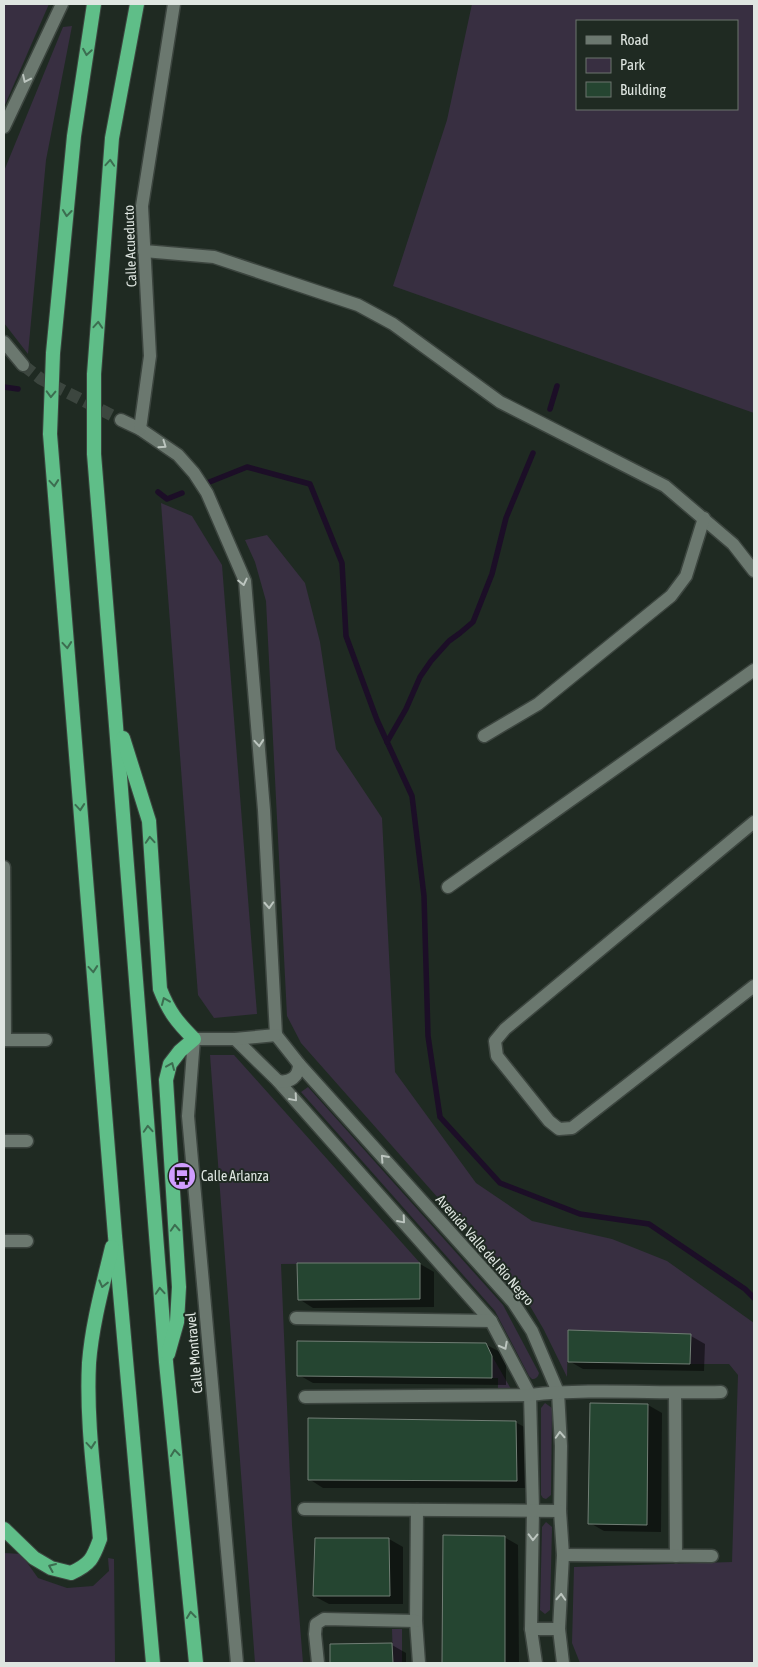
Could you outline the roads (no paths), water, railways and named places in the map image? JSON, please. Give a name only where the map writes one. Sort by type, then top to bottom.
[{"type":"highway","points":[[94,4],[74,136],[53,353],[50,434],[114,1236],[153,1663]]},
{"type":"highway","points":[[137,4],[112,138],[94,374],[94,454],[166,1362],[196,1663]]},
{"type":"highway","points":[[115,713],[148,821],[160,989],[168,1008],[194,1040],[180,1051],[170,1064],[166,1080],[179,1304],[166,1362]]},
{"type":"highway","points":[[4,1529],[34,1558],[51,1568],[71,1574],[86,1567],[98,1546],[100,1539],[89,1418],[90,1362],[98,1305],[114,1236]]},
{"type":"street","points":[[4,127],[62,4]]},
{"type":"street","name":"Calle Acueducto","points":[[140,429],[150,356],[142,206],[174,4]]},
{"type":"street","points":[[144,251],[214,257],[358,305],[393,324],[500,402],[665,486],[733,544],[754,571]]},
{"type":"street","points":[[4,342],[23,365]]},
{"type":"street","points":[[121,420],[140,429],[178,455],[194,473],[207,493],[244,581],[264,810],[276,1035],[194,1040]]},
{"type":"street","points":[[484,736],[538,704],[671,596],[686,576],[704,518]]},
{"type":"street","points":[[448,887],[754,670]]},
{"type":"street","points":[[754,822],[505,1030],[495,1041],[497,1056],[549,1120],[559,1129],[572,1128],[754,986]]},
{"type":"street","points":[[4,868],[5,1040],[46,1040]]},
{"type":"street","name":"Avenida Valle del Río Negro","points":[[276,1035],[299,1064],[513,1302],[532,1331],[558,1392],[561,1446],[560,1511],[562,1556],[559,1629],[563,1663]]},
{"type":"street","points":[[235,1039],[278,1080],[491,1321],[530,1395],[533,1510],[531,1629],[536,1663]]},
{"type":"street","name":"Calle Montravel","points":[[194,1040],[188,1116],[237,1663]]},
{"type":"street","points":[[278,1080],[294,1078],[299,1064]]},
{"type":"street","points":[[4,1142],[27,1141]]},
{"type":"street","points":[[4,1241],[27,1241]]},
{"type":"street","points":[[296,1318],[491,1321]]},
{"type":"street","points":[[305,1397],[530,1395],[558,1392],[721,1392]]},
{"type":"street","points":[[676,1393],[676,1556]]},
{"type":"street","points":[[304,1509],[560,1511]]},
{"type":"street","points":[[417,1510],[416,1621],[419,1663]]},
{"type":"street","points":[[562,1556],[712,1556]]},
{"type":"street","points":[[318,1663],[315,1634],[316,1624],[324,1619],[416,1621]]},
{"type":"street","points":[[531,1629],[559,1629]]},
{"type":"waterway","points":[[550,409],[557,386]]},
{"type":"waterway","points":[[4,387],[18,389]]},
{"type":"waterway","points":[[387,742],[406,709],[420,677],[431,661],[449,641],[473,622],[492,574],[506,518],[533,453]]},
{"type":"waterway","points":[[202,485],[247,467],[310,484],[342,563],[346,636],[377,720],[412,796],[424,896],[428,1036],[440,1117],[500,1183],[580,1214],[649,1224],[745,1289],[754,1298]]},
{"type":"waterway","points":[[158,492],[167,499],[182,493]]},
{"type":"tunnel","points":[[23,365],[41,379],[121,420]]},
{"type":"place","name":"Calle Arlanza","points":[[182,1176]]}]
